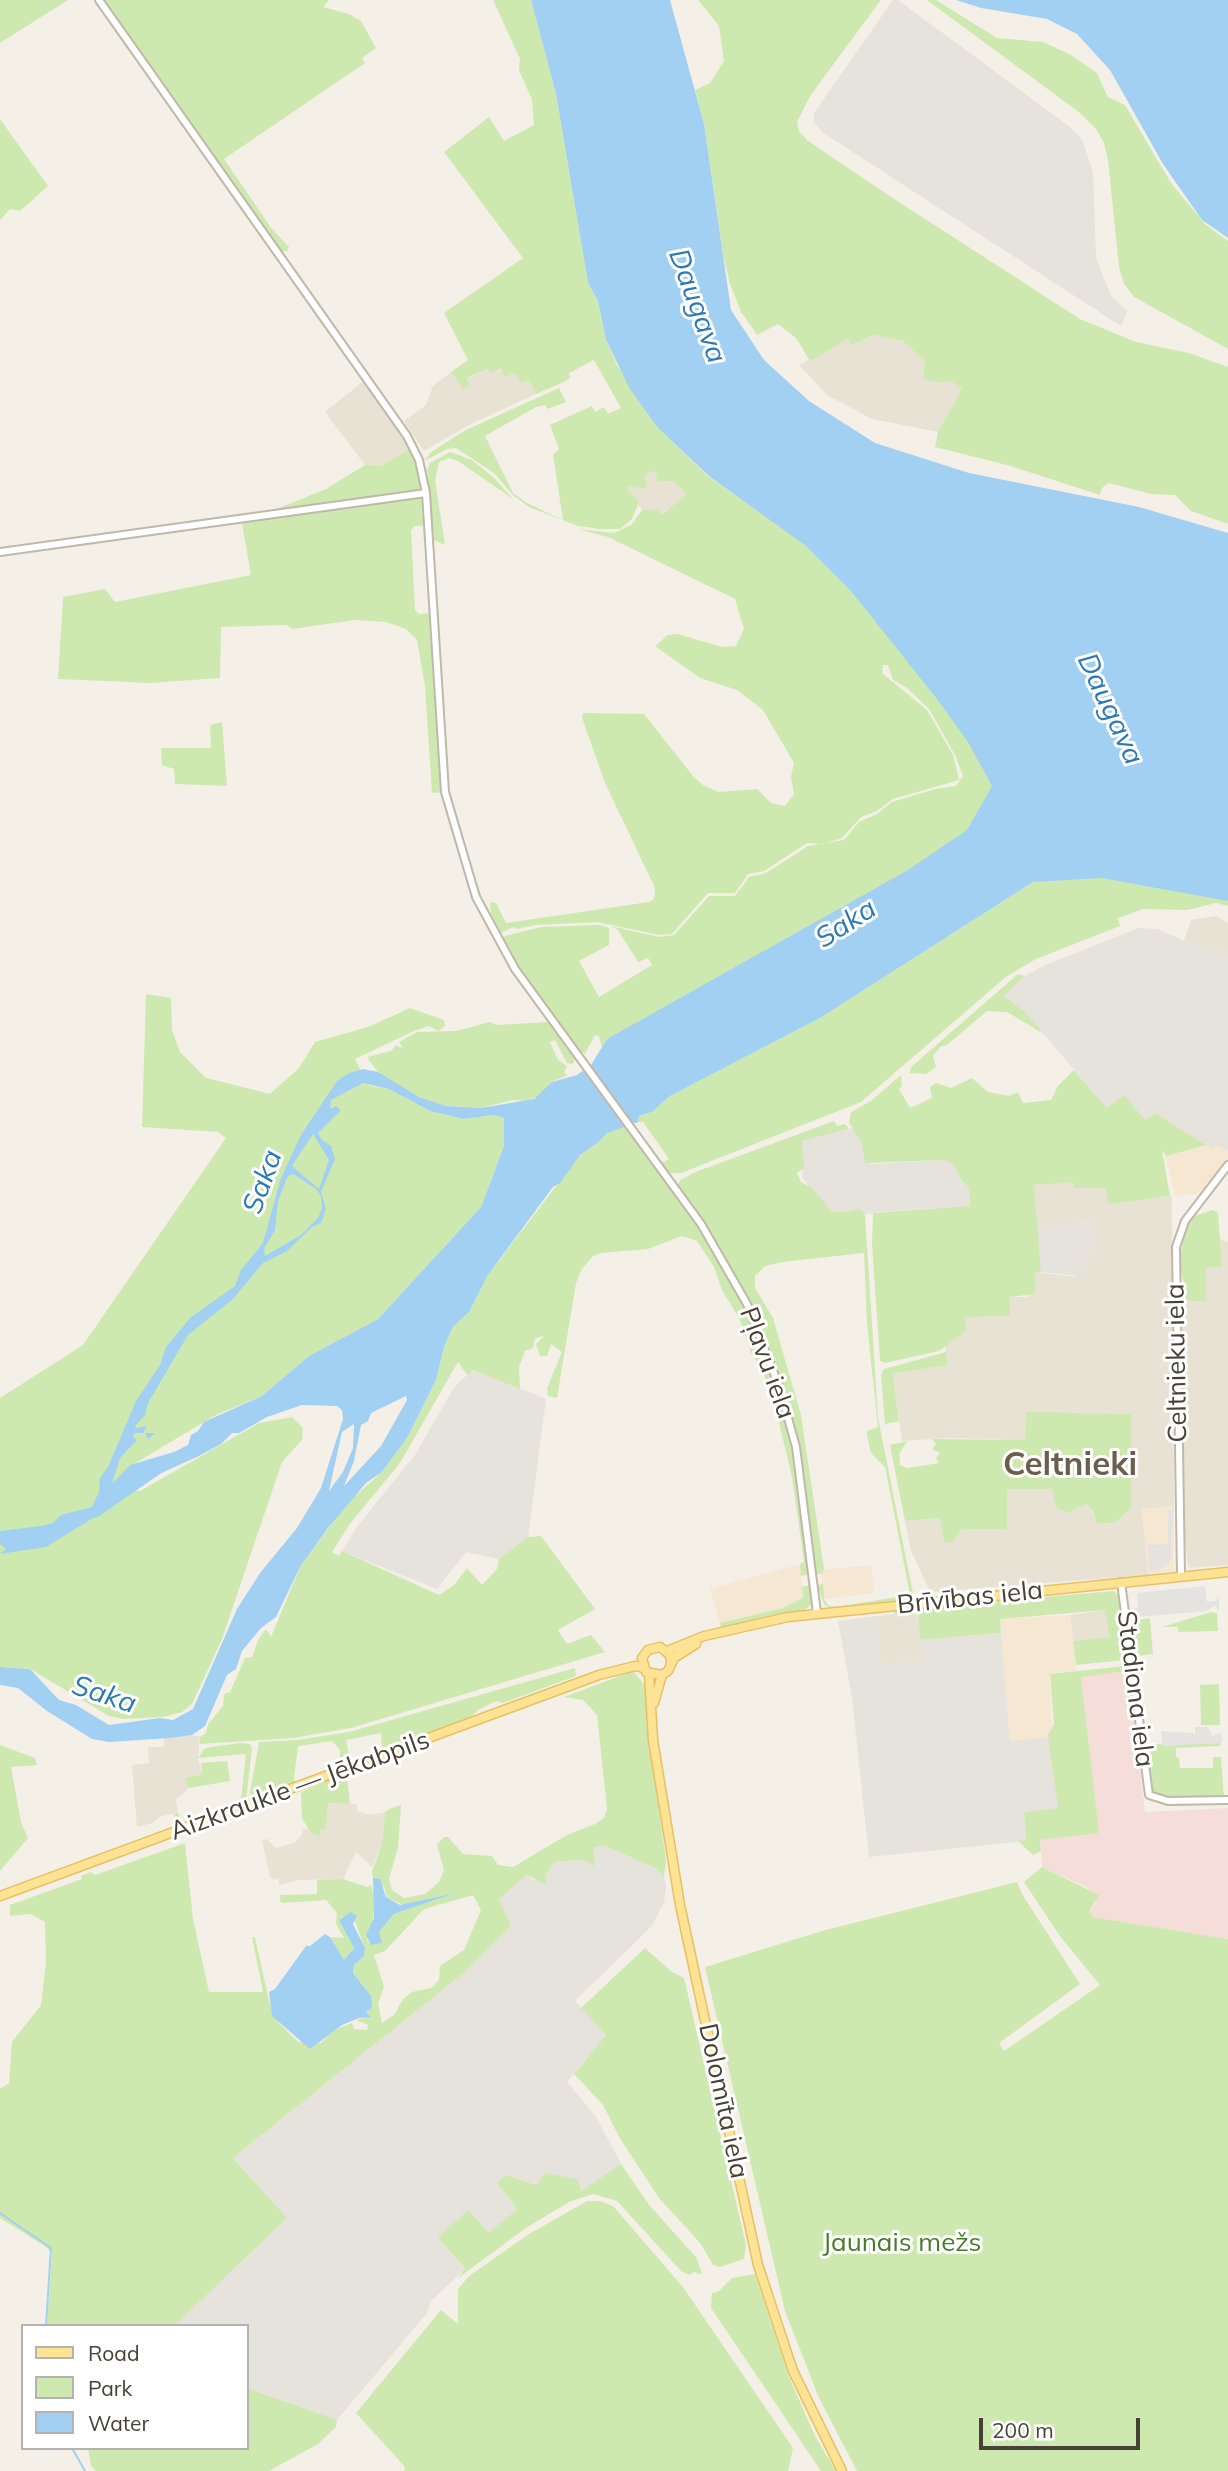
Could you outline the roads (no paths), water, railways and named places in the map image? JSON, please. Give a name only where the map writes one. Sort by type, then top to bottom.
[{"type":"main road","name":"Brīvības iela","points":[[667,1651],[769,1620],[817,1613],[1228,1572]]},
{"type":"main road","name":"Brīvības iela","points":[[671,1663],[688,1648],[713,1635]]},
{"type":"main road","points":[[652,1648],[667,1651],[671,1663],[662,1675],[647,1671],[642,1658],[652,1648]]},
{"type":"main road","name":"Aizkraukle — Jēkabpils","points":[[0,1896],[642,1658]]},
{"type":"main road","name":"Aizkraukle — Jēkabpils","points":[[599,1675],[635,1666],[647,1671]]},
{"type":"main road","name":"Dolomīta iela","points":[[647,1671],[651,1717],[680,1905],[758,2265],[793,2371],[842,2471]]},
{"type":"main road","name":"Dolomīta iela","points":[[651,1717],[662,1675]]},
{"type":"street","name":"Pļavu iela","points":[[99,0],[407,436],[422,466],[426,494],[440,751],[445,792],[458,842],[477,897],[497,940],[701,1224],[747,1304],[764,1343],[796,1447],[817,1613]]},
{"type":"street","points":[[0,552],[426,494]]},
{"type":"street","name":"Celtnieku iela","points":[[1181,1577],[1177,1247],[1185,1221],[1228,1166]]},
{"type":"street","name":"Stadiona iela","points":[[1121,1582],[1149,1795],[1168,1801],[1228,1800]]},
{"type":"water","name":"Daugava","points":[[531,0],[670,0],[704,124],[731,310],[764,360],[809,401],[875,443],[969,473],[1139,507],[1228,533],[1228,901],[1101,878],[1033,882],[820,1018],[670,1096],[652,1112],[639,1116],[638,1122],[607,1133],[580,1155],[560,1183],[553,1187],[488,1275],[469,1312],[453,1327],[444,1347],[436,1380],[407,1438],[382,1472],[366,1483],[328,1528],[300,1567],[276,1617],[261,1628],[242,1651],[236,1669],[227,1675],[205,1726],[192,1735],[170,1738],[109,1742],[92,1739],[47,1711],[18,1688],[0,1685],[0,1667],[30,1669],[59,1700],[76,1705],[109,1725],[160,1718],[173,1720],[193,1709],[237,1609],[260,1573],[297,1528],[321,1488],[343,1419],[342,1410],[337,1406],[302,1405],[267,1417],[239,1433],[232,1433],[221,1444],[199,1456],[157,1475],[143,1476],[119,1497],[108,1502],[98,1515],[46,1547],[0,1554],[6,1549],[0,1544],[0,1531],[53,1523],[61,1515],[92,1507],[99,1492],[100,1478],[108,1467],[136,1401],[160,1365],[166,1347],[190,1318],[235,1286],[241,1270],[263,1243],[281,1178],[301,1135],[337,1081],[349,1073],[363,1069],[378,1072],[419,1097],[446,1106],[481,1108],[534,1099],[552,1082],[577,1075],[591,1065],[607,1039],[908,870],[967,830],[992,786],[968,742],[937,699],[851,591],[806,546],[710,477],[658,428],[630,389],[606,340],[598,301],[588,283],[556,94]],"holes":[[[363,1083],[389,1089],[430,1111],[463,1119],[494,1115],[504,1118],[504,1146],[481,1207],[378,1319],[309,1356],[262,1396],[204,1422],[198,1431],[191,1435],[188,1445],[130,1465],[112,1484],[120,1458],[137,1440],[133,1437],[134,1433],[143,1433],[147,1426],[135,1426],[145,1415],[148,1403],[188,1335],[233,1299],[263,1263],[287,1251],[312,1227],[321,1223],[326,1209],[321,1192],[335,1159],[331,1146],[322,1140],[318,1133],[341,1110],[336,1106],[330,1109],[331,1100]],[[313,1134],[329,1160],[319,1189],[292,1166]],[[293,1174],[316,1189],[321,1196],[322,1208],[318,1218],[301,1235],[265,1256],[264,1249],[275,1230],[278,1201],[288,1176]],[[406,1396],[407,1400],[381,1446],[344,1486],[354,1461],[361,1425],[368,1421],[371,1413]],[[354,1424],[353,1448],[343,1472],[329,1491],[342,1432]]]},
{"type":"water","points":[[956,0],[1228,0],[1228,238],[1202,220],[1163,164],[1110,70],[1077,34],[1047,19],[981,8]]},
{"type":"water","points":[[373,1878],[380,1879],[386,1897],[400,1905],[455,1893],[394,1914],[379,1932],[382,1943],[371,1945],[366,1935],[374,1918]]},
{"type":"water","points":[[351,1912],[357,1916],[353,1924],[365,1948],[364,1956],[354,1965],[353,1973],[371,1996],[372,2008],[366,2012],[371,2017],[359,2018],[342,2025],[310,2049],[272,2016],[269,1992],[275,1989],[306,1946],[310,1946],[325,1934],[330,1937],[344,1960],[354,1948],[339,1920]]},
{"type":"waterway","name":"Saka","points":[[95,1513],[160,1468]]},
{"type":"waterway","points":[[0,2213],[51,2248],[46,2324]]},
{"type":"waterway","points":[[73,2450],[85,2471]]},
{"type":"district","name":"Celtnieki","points":[[1070,1465]]},
{"type":"park label","name":"Jaunais mežs","points":[[902,2243]]}]
